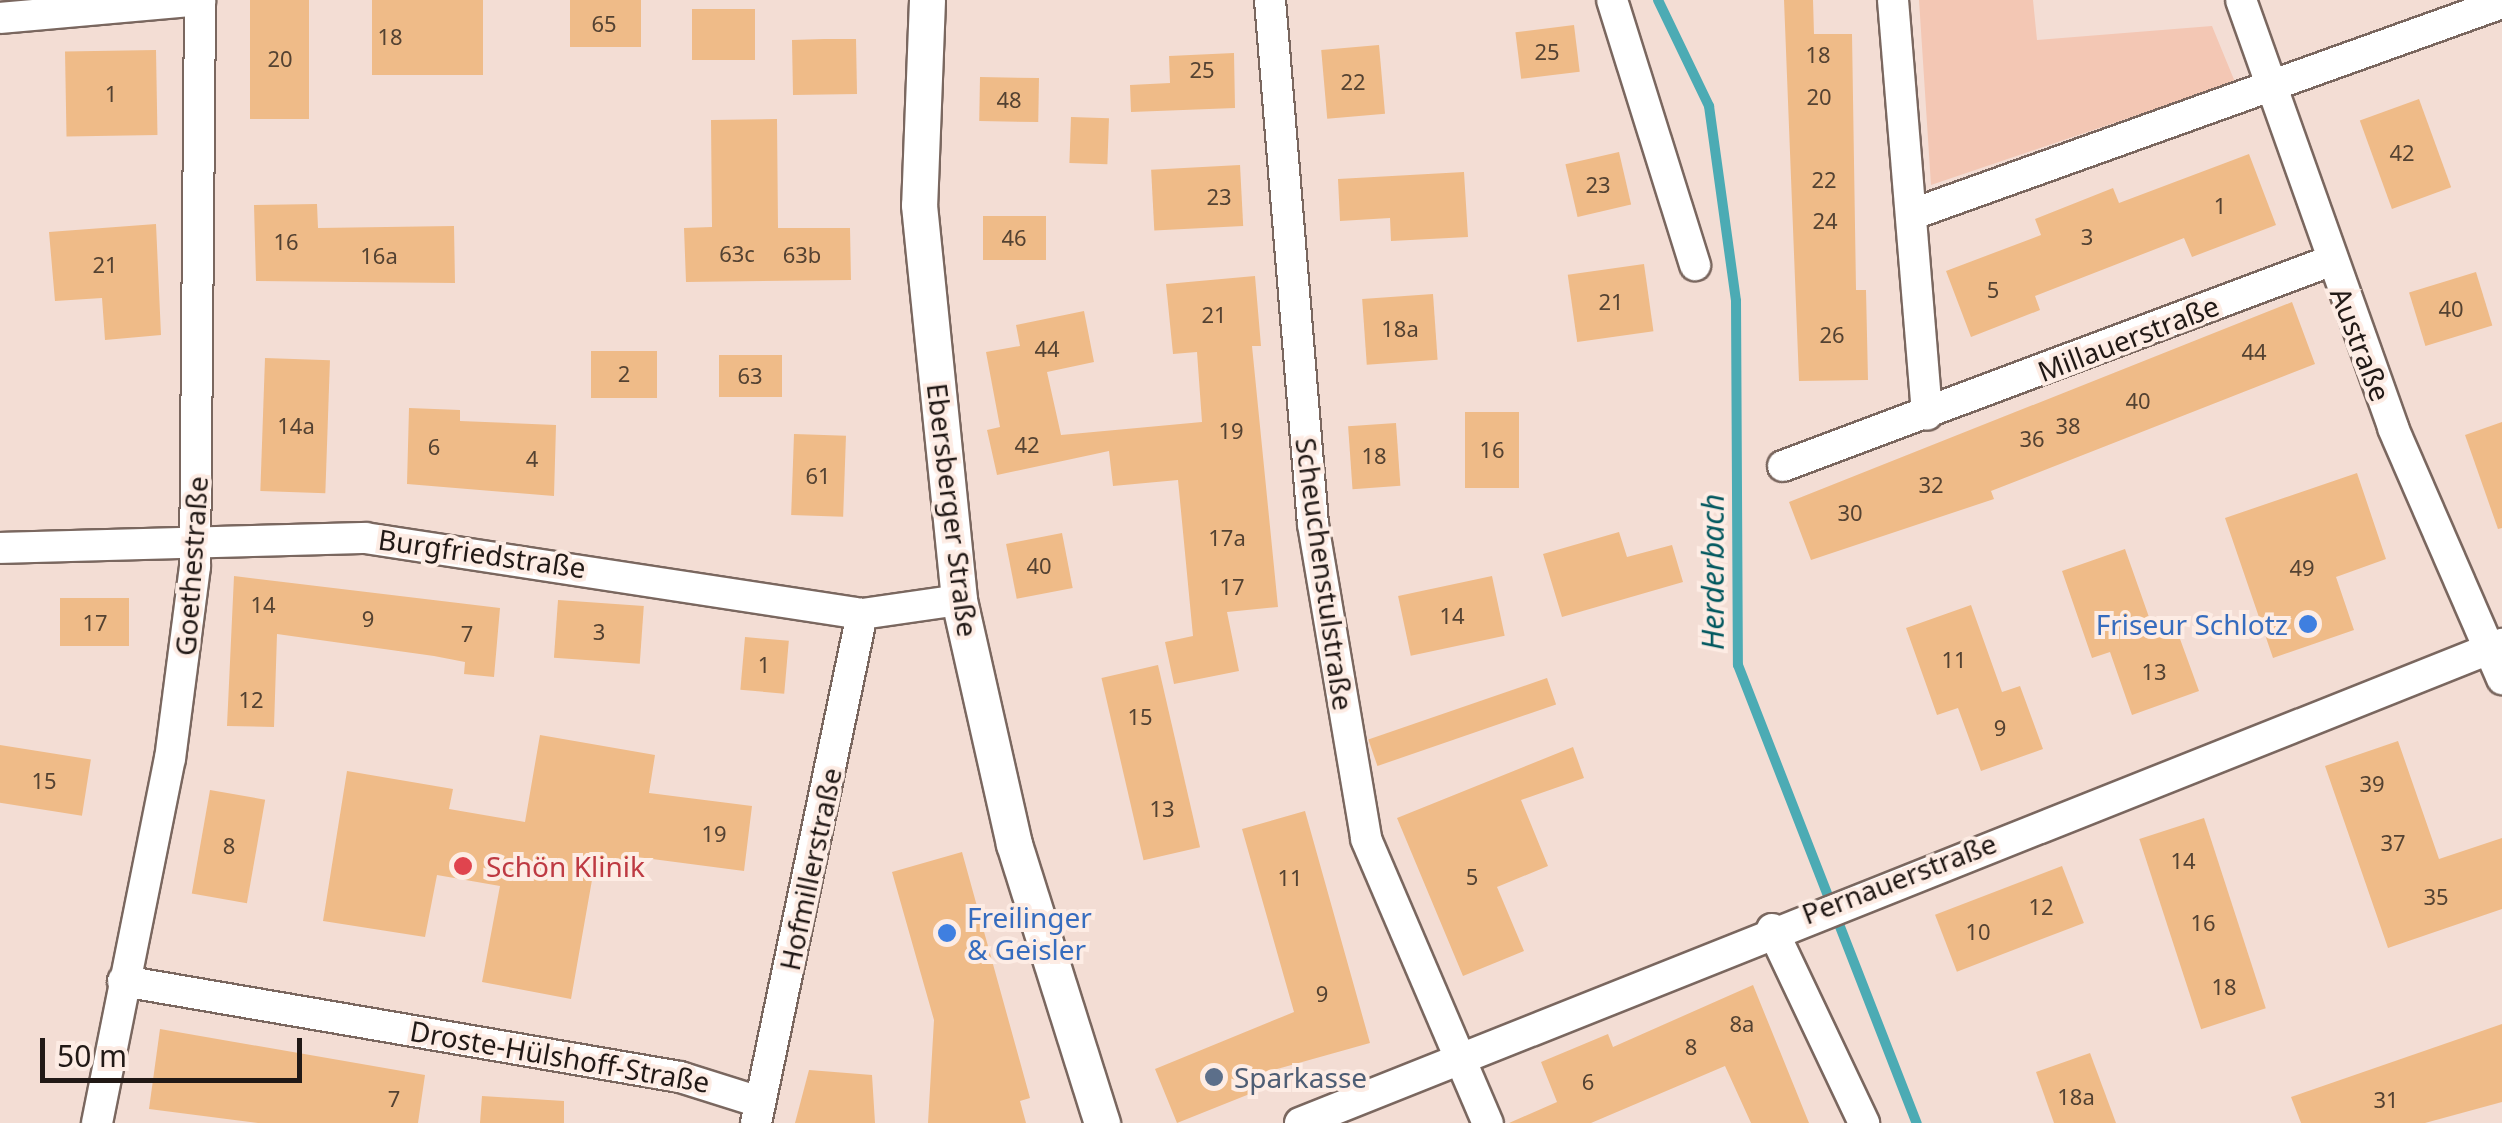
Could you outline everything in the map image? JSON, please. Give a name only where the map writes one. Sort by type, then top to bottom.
[{"type":"street","points":[[0,18],[200,0]]},
{"type":"street","name":"Goethestraße","points":[[97,1123],[170,759],[197,539],[200,0]]},
{"type":"street","name":"Ebersberger Straße","points":[[927,0],[919,205],[958,600],[1014,844],[1102,1123]]},
{"type":"street","name":"Scheuchenstulstraße","points":[[1270,0],[1314,524],[1366,838],[1488,1123]]},
{"type":"street","points":[[1612,0],[1695,264]]},
{"type":"street","points":[[1893,0],[1927,415]]},
{"type":"street","name":"Austraße","points":[[2242,0],[2330,261],[2496,646],[2502,679]]},
{"type":"street","points":[[1913,214],[2502,3]]},
{"type":"street","name":"Millauerstraße","points":[[1783,466],[2330,261]]},
{"type":"street","name":"Burgfriedstraße","points":[[0,548],[197,539],[365,538],[862,614],[958,600]]},
{"type":"street","name":"Hofmillerstraße","points":[[756,1112],[862,614]]},
{"type":"street","name":"Pernauerstraße","points":[[1300,1123],[1782,924],[2496,646]]},
{"type":"street","points":[[1782,924],[1864,1123]]},
{"type":"street","name":"Droste-Hülshoff-Straße","points":[[123,980],[680,1077],[756,1112]]},
{"type":"shaded area","points":[[1919,0],[2033,0],[2037,40],[2212,26],[2235,82],[1931,185]]},
{"type":"building","points":[[250,0],[309,0],[309,119],[250,119]]},
{"type":"building","points":[[372,0],[483,0],[483,75],[372,75]]},
{"type":"building","points":[[570,0],[641,0],[641,47],[570,47]]},
{"type":"building","points":[[1784,0],[1813,0],[1814,34],[1852,34],[1856,290],[1866,290],[1868,380],[1799,381]]},
{"type":"building","points":[[692,9],[755,9],[755,60],[692,60]]},
{"type":"building","points":[[1574,25],[1580,72],[1521,79],[1515,32]]},
{"type":"building","points":[[856,39],[857,94],[793,95],[792,40]]},
{"type":"building","points":[[1379,45],[1385,114],[1327,119],[1321,50]]},
{"type":"building","points":[[156,50],[157,135],[66,137],[65,52]]},
{"type":"building","points":[[1234,53],[1235,108],[1131,112],[1130,85],[1170,83],[1169,56]]},
{"type":"building","points":[[980,77],[1039,78],[1038,122],[979,121]]},
{"type":"building","points":[[2419,99],[2451,187],[2392,209],[2360,121]]},
{"type":"building","points":[[1071,117],[1109,118],[1107,164],[1069,163]]},
{"type":"building","points":[[777,119],[778,228],[850,228],[851,280],[686,282],[684,228],[712,227],[711,120]]},
{"type":"building","points":[[1619,152],[1631,205],[1578,217],[1565,164]]},
{"type":"building","points":[[2249,154],[2276,225],[2192,257],[2184,238],[2035,296],[2040,310],[1971,337],[1946,271],[2041,235],[2035,219],[2113,188],[2119,203]]},
{"type":"building","points":[[1240,165],[1243,226],[1154,231],[1151,170]]},
{"type":"building","points":[[1464,172],[1468,237],[1391,241],[1390,218],[1340,221],[1338,179]]},
{"type":"building","points":[[317,204],[318,228],[454,226],[455,283],[256,281],[254,205]]},
{"type":"building","points":[[983,216],[1046,216],[1046,260],[983,260]]},
{"type":"building","points":[[156,224],[161,335],[105,340],[102,298],[55,301],[49,232]]},
{"type":"building","points":[[1644,264],[1653,331],[1577,342],[1568,275]]},
{"type":"building","points":[[2476,272],[2492,326],[2425,346],[2409,292]]},
{"type":"building","points":[[1255,276],[1261,346],[1252,346],[1278,607],[1227,612],[1239,671],[1174,684],[1165,642],[1193,636],[1178,480],[1113,486],[1109,451],[997,475],[987,430],[1000,427],[986,352],[1020,346],[1016,325],[1084,311],[1094,362],[1047,372],[1061,435],[1202,422],[1197,352],[1173,354],[1166,284]]},
{"type":"building","points":[[1433,294],[1438,360],[1367,365],[1362,299]]},
{"type":"building","points":[[2292,302],[2315,364],[1991,491],[1994,499],[1811,560],[1789,502]]},
{"type":"building","points":[[591,351],[657,351],[657,398],[591,398]]},
{"type":"building","points":[[719,355],[782,355],[782,397],[719,397]]},
{"type":"building","points":[[265,358],[330,360],[325,493],[260,491]]},
{"type":"building","points":[[409,408],[460,410],[460,421],[556,425],[554,496],[407,484]]},
{"type":"building","points":[[1465,412],[1519,412],[1519,488],[1465,488]]},
{"type":"building","points":[[2502,422],[2502,528],[2498,529],[2465,435]]},
{"type":"building","points":[[1396,423],[1400,486],[1353,489],[1348,426]]},
{"type":"building","points":[[794,434],[846,436],[843,517],[791,515]]},
{"type":"building","points":[[2357,473],[2386,559],[2336,577],[2354,630],[2273,658],[2225,518]]},
{"type":"building","points":[[1619,532],[1627,557],[1672,545],[1683,582],[1562,617],[1543,554]]},
{"type":"building","points":[[1062,533],[1073,588],[1017,599],[1006,544]]},
{"type":"building","points":[[2125,549],[2156,637],[2176,628],[2199,691],[2132,715],[2110,652],[2092,658],[2062,571]]},
{"type":"building","points":[[234,576],[500,608],[494,677],[464,674],[465,662],[277,634],[274,727],[227,726]]},
{"type":"building","points":[[1492,576],[1505,636],[1411,656],[1398,596]]},
{"type":"building","points":[[60,598],[129,598],[129,646],[60,646]]},
{"type":"building","points":[[558,600],[644,606],[640,664],[554,658]]},
{"type":"building","points":[[1971,605],[2002,692],[2020,686],[2043,749],[1981,771],[1958,708],[1937,715],[1906,628]]},
{"type":"building","points":[[745,637],[789,641],[784,694],[740,690]]},
{"type":"building","points":[[1158,665],[1200,847],[1144,860],[1101,678]]},
{"type":"building","points":[[1547,678],[1556,704],[1377,766],[1368,740]]},
{"type":"building","name":"Schön Klinik","points":[[540,735],[655,755],[649,793],[752,806],[744,871],[637,857],[635,869],[595,863],[571,999],[482,982],[500,886],[437,875],[425,937],[323,921],[347,771],[453,789],[449,809],[525,822]]},
{"type":"building","points":[[2398,741],[2439,859],[2502,838],[2502,909],[2388,948],[2325,766]]},
{"type":"building","points":[[0,745],[91,759],[82,816],[0,803]]},
{"type":"building","points":[[1573,747],[1584,778],[1521,800],[1548,866],[1497,887],[1524,951],[1463,976],[1397,818]]},
{"type":"building","points":[[210,790],[265,800],[247,903],[192,893]]},
{"type":"building","points":[[1305,811],[1370,1043],[1266,1072],[1272,1085],[1177,1123],[1155,1069],[1294,1012],[1242,829]]},
{"type":"building","points":[[2204,818],[2266,1008],[2201,1029],[2139,839]]},
{"type":"building","name":"Freilinger & Geisler","points":[[962,852],[1030,1098],[1020,1101],[1026,1123],[928,1123],[934,1020],[892,872]]},
{"type":"building","points":[[2062,866],[2084,923],[1957,972],[1935,915]]},
{"type":"building","points":[[1753,985],[1809,1123],[1751,1123],[1725,1066],[1591,1123],[1509,1123],[1557,1102],[1541,1062],[1608,1034],[1613,1047]]},
{"type":"building","points":[[2502,1024],[2502,1102],[2425,1123],[2301,1123],[2291,1097]]},
{"type":"building","points":[[160,1029],[425,1075],[418,1123],[258,1123],[149,1109]]},
{"type":"building","points":[[2090,1053],[2116,1123],[2054,1123],[2036,1072]]},
{"type":"building","points":[[809,1070],[872,1075],[875,1123],[795,1123]]},
{"type":"building","points":[[482,1096],[564,1101],[564,1123],[480,1123]]},
{"type":"waterway","name":"Herderbach","points":[[1658,0],[1709,106],[1736,301],[1738,665],[1917,1123]]},
{"type":"place","name":"Friseur Schlotz","points":[[2308,624]]},
{"type":"place","name":"Schön Klinik","points":[[463,866]]},
{"type":"place","name":"Freilinger & Geisler","points":[[947,933]]},
{"type":"place","name":"Sparkasse","points":[[1214,1077]]}]
